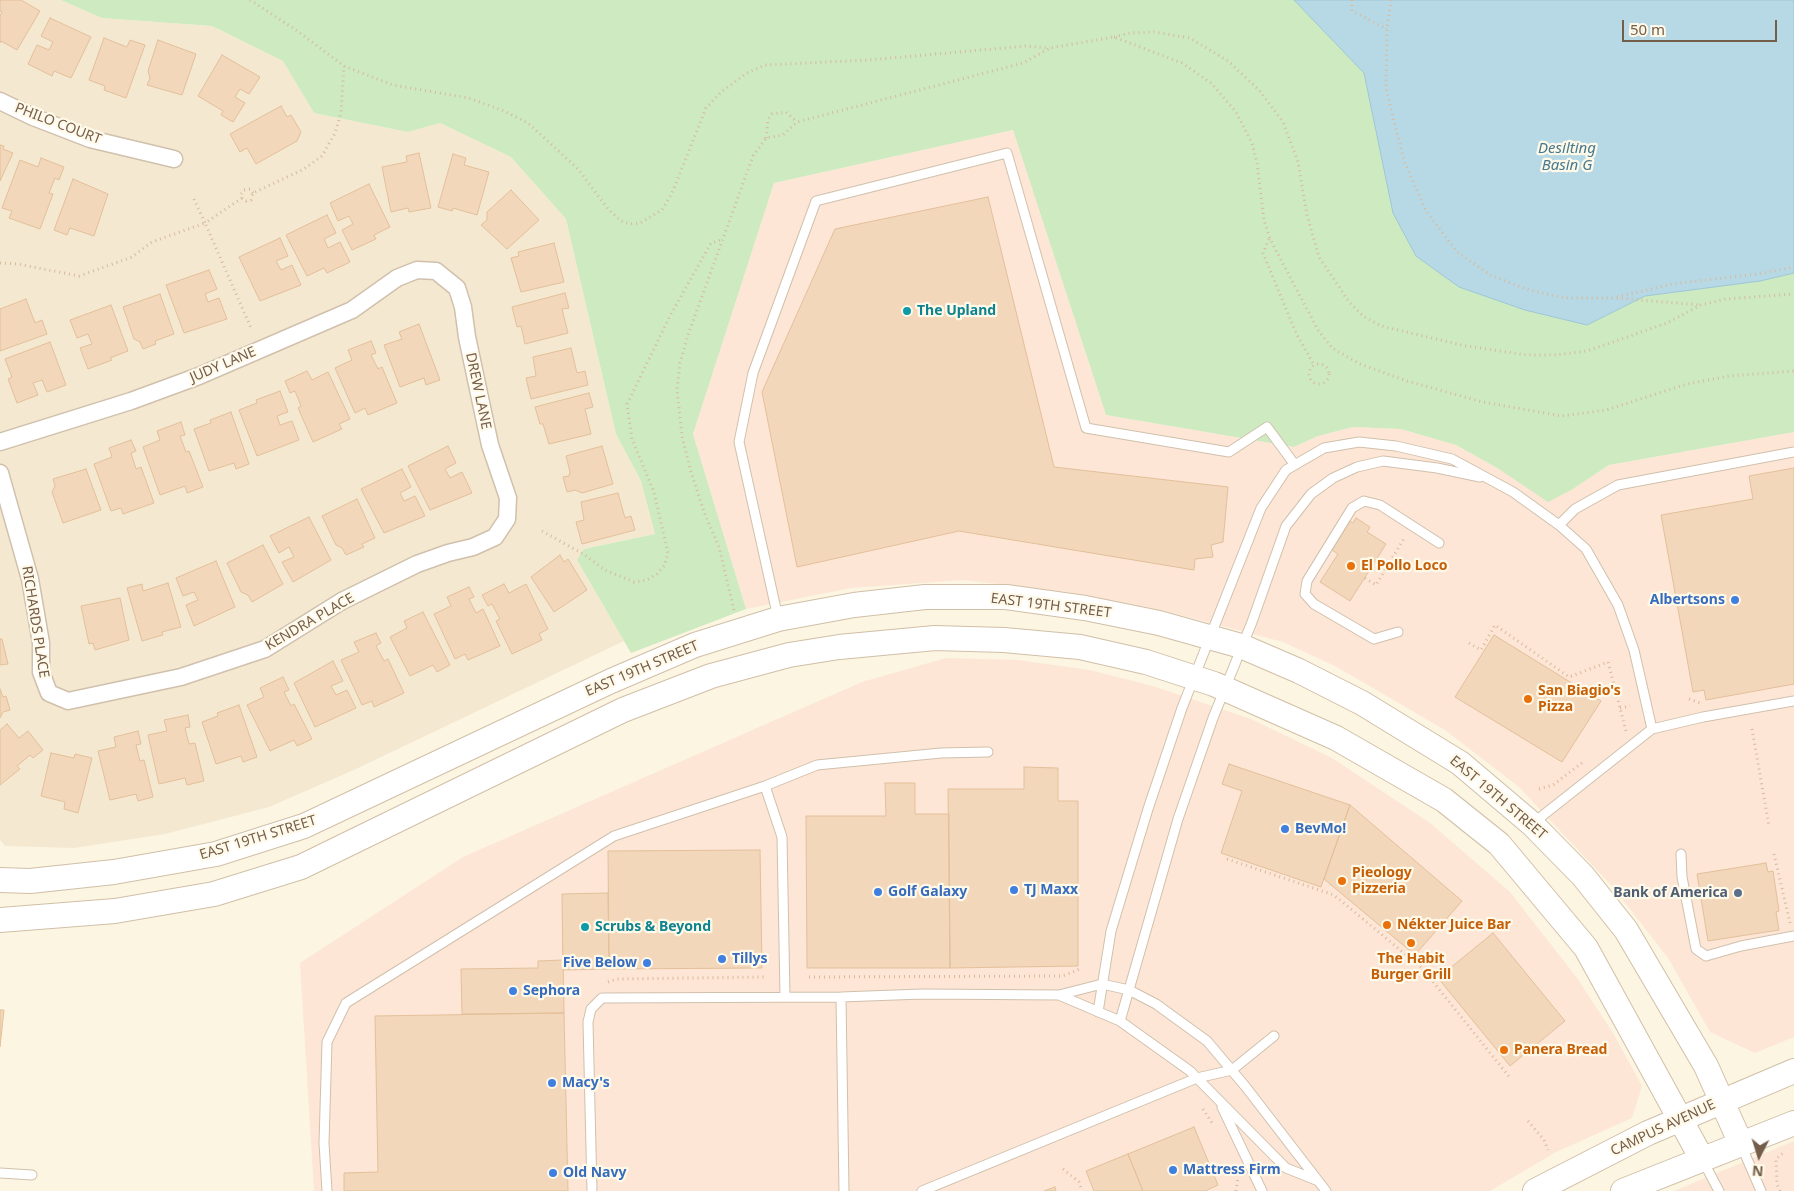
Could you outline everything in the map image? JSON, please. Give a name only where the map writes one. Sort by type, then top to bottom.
[{"type":"main road","name":"EAST 19TH STREET","points":[[0,880],[30,881],[114,872],[216,854],[304,826],[611,681],[695,645],[778,619],[854,604],[925,597],[1006,597],[1085,608],[1159,623],[1241,646],[1299,671],[1370,708],[1460,763],[1532,824],[1583,876],[1626,930],[1706,1066],[1741,1144]]},
{"type":"main road","points":[[0,920],[20,920],[133,908],[214,894],[302,868],[623,710],[711,676],[789,655],[839,647],[935,638],[1004,640],[1080,647],[1146,662],[1195,678],[1225,689],[1336,738],[1444,800],[1499,844],[1586,948],[1702,1159]]},
{"type":"main road","name":"CAMPUS AVENUE","points":[[1535,1191],[1680,1120],[1794,1071]]},
{"type":"main road","points":[[1623,1191],[1794,1123]]},
{"type":"street","name":"PHILO COURT","points":[[0,101],[33,117],[90,139],[174,159]]},
{"type":"street","name":"JUDY LANE","points":[[0,442],[131,401],[200,376],[352,310],[397,278],[417,270],[436,271]]},
{"type":"street","name":"DREW LANE","points":[[436,271],[457,288],[463,307],[467,338],[490,445],[508,498],[507,519]]},
{"type":"street","name":"RICHARDS PLACE","points":[[0,473],[30,579],[41,643],[41,672],[49,693],[68,701]]},
{"type":"street","name":"KENDRA PLACE","points":[[68,701],[181,677],[265,649],[342,601],[417,564],[448,553],[473,548],[495,537],[507,519]]},
{"type":"lane","points":[[778,619],[738,442],[753,374],[816,201],[1007,153],[1086,428],[1229,452],[1267,427],[1295,465]]},
{"type":"lane","points":[[1098,1012],[1110,931],[1182,708],[1260,508],[1286,470],[1324,448],[1359,442],[1396,446],[1452,459],[1489,479],[1560,524],[1586,549],[1618,605],[1634,650],[1652,730]]},
{"type":"lane","points":[[1560,524],[1574,509],[1618,485],[1794,452]]},
{"type":"lane","points":[[1120,1021],[1178,819],[1286,526],[1311,494],[1333,478],[1357,467],[1383,461],[1437,468],[1489,479]]},
{"type":"lane","points":[[1398,632],[1374,639],[1314,604],[1305,594],[1307,581],[1352,508],[1364,501],[1380,505],[1439,542]]},
{"type":"lane","points":[[1532,824],[1652,730],[1703,717],[1794,701]]},
{"type":"lane","points":[[327,1191],[324,1143],[327,1042],[346,1004],[614,836],[765,786],[817,765],[941,753],[988,752]]},
{"type":"lane","points":[[765,786],[782,837],[785,997]]},
{"type":"lane","points":[[1681,854],[1682,877],[1696,949],[1706,956],[1741,946],[1794,936]]},
{"type":"lane","points":[[592,1191],[588,1022],[591,1010],[602,998],[841,997],[922,994],[1059,995],[1102,984],[1129,990],[1156,1004],[1207,1041],[1232,1070],[1323,1190]]},
{"type":"lane","points":[[1059,995],[1120,1021],[1197,1078],[1286,1168],[1317,1181]]},
{"type":"lane","points":[[841,997],[844,1191]]},
{"type":"lane","points":[[922,1191],[1197,1078],[1232,1070],[1274,1036]]},
{"type":"lane","points":[[1219,1100],[1262,1191]]},
{"type":"lane","points":[[1741,1144],[1761,1191]]},
{"type":"lane","points":[[1702,1159],[1719,1191]]},
{"type":"lane","points":[[0,1173],[32,1175]]},
{"type":"path","points":[[250,0],[296,30],[344,66],[393,86],[469,98],[504,111],[528,123],[578,169],[608,209],[621,221],[630,224],[640,223],[662,210],[672,193],[706,108],[721,92],[746,73],[765,65],[869,60],[1026,46],[1050,48],[1130,33],[1154,32],[1190,38],[1228,61],[1259,90],[1283,122],[1298,162],[1306,214],[1319,256],[1349,302],[1364,316],[1381,326],[1466,346],[1527,355],[1556,355],[1587,351],[1667,323],[1701,306],[1726,299],[1794,294]]},
{"type":"path","points":[[1352,0],[1352,11],[1387,29]]},
{"type":"path","points":[[1391,0],[1387,29],[1386,88],[1404,163],[1426,211],[1457,252],[1490,275],[1529,290],[1565,298],[1614,298],[1701,306]]},
{"type":"path","points":[[1114,37],[1182,63],[1211,83],[1236,112],[1252,143],[1257,163],[1264,220],[1270,239],[1318,330],[1332,348],[1344,356],[1379,371],[1483,402],[1561,416],[1606,410],[1687,384],[1721,377],[1794,371]]},
{"type":"path","points":[[766,138],[783,135],[797,122],[1023,63],[1050,48]]},
{"type":"path","points":[[242,198],[246,201],[251,200],[253,193],[304,170],[322,156],[335,133],[341,113],[344,66]]},
{"type":"path","points":[[734,610],[719,547],[704,512],[682,436],[677,390],[680,363],[689,332],[753,156],[766,138],[768,118],[772,114],[786,112],[797,122]]},
{"type":"path","points":[[242,198],[241,194],[244,190],[250,189],[253,193]]},
{"type":"path","points":[[0,263],[18,264],[80,276],[132,256],[152,242],[205,223],[242,198]]},
{"type":"path","points":[[194,199],[251,328]]},
{"type":"path","points":[[1270,239],[1263,253],[1296,333],[1314,365]]},
{"type":"path","points":[[542,531],[605,570],[634,582],[647,580],[657,574],[664,566],[668,554],[662,527],[654,492],[632,439],[627,404],[671,314],[710,243],[722,240]]},
{"type":"path","points":[[1614,298],[1672,284],[1758,274],[1794,267]]},
{"type":"path","points":[[1323,364],[1330,370],[1329,378],[1323,384],[1316,384],[1310,379],[1309,371],[1314,365],[1323,364]]},
{"type":"path","points":[[1364,578],[1376,584],[1407,534]]},
{"type":"path","points":[[1469,643],[1481,650],[1495,625],[1569,677],[1608,662],[1626,730],[1618,736]]},
{"type":"path","points":[[1620,708],[1630,706]]},
{"type":"path","points":[[1752,728],[1769,826]]},
{"type":"path","points":[[1539,789],[1553,785],[1589,758]]},
{"type":"path","points":[[1774,854],[1790,923]]},
{"type":"path","points":[[1227,859],[1334,895],[1422,968],[1511,1079]]},
{"type":"path","points":[[809,977],[1062,976],[1082,968]]},
{"type":"path","points":[[601,984],[617,979],[764,977]]},
{"type":"path","points":[[1528,1121],[1544,1140],[1548,1150]]},
{"type":"path","points":[[1780,1191],[1777,1184],[1776,1159],[1788,1148]]},
{"type":"path","points":[[1063,1169],[1079,1182],[1082,1191]]},
{"type":"shaded area","points":[[0,0],[61,0],[102,18],[212,26],[283,61],[314,113],[408,132],[440,123],[511,157],[566,219],[616,434],[641,481],[655,534],[584,549],[577,560],[624,641],[356,769],[269,807],[165,834],[74,848],[5,846],[0,840]]},
{"type":"shaded area","points":[[1013,130],[1106,415],[1294,447],[1318,436],[1353,427],[1401,429],[1456,445],[1499,469],[1573,489],[1609,465],[1794,432],[1794,1037],[1755,1053],[1710,1032],[1668,958],[1612,886],[1519,787],[1445,730],[1335,666],[1283,642],[1165,611],[1067,592],[963,580],[851,588],[746,609],[693,434],[774,183]]},
{"type":"shaded area","points":[[946,658],[1018,660],[1090,670],[1153,686],[1251,719],[1332,758],[1430,823],[1510,892],[1577,978],[1613,1033],[1642,1086],[1632,1118],[1556,1152],[1490,1191],[314,1191],[300,963],[463,857],[862,682]]},
{"type":"shaded area","points":[[1794,1141],[1794,1191],[1674,1191]]},
{"type":"green space","points":[[61,0],[1794,0],[1794,432],[1609,465],[1573,489],[1548,502],[1499,469],[1456,445],[1401,429],[1353,427],[1318,436],[1294,447],[1106,415],[1013,130],[774,183],[693,434],[746,609],[631,653],[577,560],[584,549],[655,534],[641,481],[616,434],[566,219],[511,157],[440,123],[408,132],[314,113],[283,61],[212,26],[102,18]]},
{"type":"water","name":"Desilting Basin G","points":[[1294,0],[1794,0],[1794,273],[1760,281],[1645,296],[1587,325],[1525,310],[1459,287],[1416,256],[1393,213],[1364,73]]},
{"type":"building","points":[[0,0],[21,0],[40,11],[17,50],[1,41],[0,43],[0,16],[2,12],[0,11]]},
{"type":"building","points":[[50,18],[91,37],[71,78],[54,71],[52,76],[28,64],[37,45],[49,50],[53,42],[41,36]]},
{"type":"building","points":[[104,38],[127,47],[130,40],[145,45],[126,98],[104,90],[105,86],[89,80]]},
{"type":"building","points":[[158,40],[196,54],[182,95],[147,85],[150,78],[148,71]]},
{"type":"building","points":[[222,55],[260,77],[249,94],[240,89],[235,97],[245,103],[233,122],[221,115],[223,111],[198,96]]},
{"type":"building","points":[[281,106],[287,117],[291,115],[301,132],[297,141],[256,164],[247,148],[240,152],[230,134]]},
{"type":"building","points":[[0,145],[4,146],[3,149],[13,153],[0,181]]},
{"type":"building","points":[[419,153],[431,208],[409,212],[408,208],[391,212],[382,167],[407,162],[406,156]]},
{"type":"building","points":[[453,154],[466,158],[464,165],[489,172],[477,215],[453,208],[452,211],[438,207]]},
{"type":"building","points":[[41,158],[64,167],[59,180],[55,178],[49,193],[53,194],[40,229],[9,218],[12,211],[2,208],[20,160],[38,167]]},
{"type":"building","points":[[73,179],[108,194],[94,236],[70,228],[67,235],[54,230]]},
{"type":"building","points":[[369,184],[390,227],[374,235],[376,239],[352,250],[342,230],[353,224],[349,216],[338,221],[330,203]]},
{"type":"building","points":[[511,190],[539,220],[507,249],[481,225],[487,220],[487,212]]},
{"type":"building","name":"The Upland","points":[[988,197],[1054,467],[1228,487],[1223,542],[1211,545],[1213,557],[1195,559],[1194,570],[959,531],[797,567],[762,392],[835,229]]},
{"type":"building","points":[[327,215],[336,233],[324,239],[328,248],[340,242],[350,262],[327,273],[324,268],[307,276],[286,235]]},
{"type":"building","points":[[280,238],[288,256],[276,261],[281,270],[292,265],[301,285],[260,301],[239,257]]},
{"type":"building","points":[[554,243],[564,282],[521,292],[511,258],[519,256],[518,252]]},
{"type":"building","points":[[209,270],[217,289],[205,294],[208,302],[219,298],[227,319],[184,333],[166,285]]},
{"type":"building","points":[[565,293],[569,308],[562,309],[568,333],[525,344],[521,326],[517,327],[512,307]]},
{"type":"building","points":[[160,294],[174,334],[155,341],[156,344],[143,349],[140,342],[134,339],[123,307]]},
{"type":"building","points":[[26,299],[35,323],[42,320],[47,334],[0,351],[0,309]]},
{"type":"building","points":[[111,305],[128,351],[110,358],[112,360],[88,369],[80,348],[92,344],[88,334],[77,338],[70,320]]},
{"type":"building","points":[[419,324],[440,380],[426,385],[424,378],[400,387],[384,345],[402,339],[399,332]]},
{"type":"building","points":[[371,341],[376,353],[371,355],[378,369],[382,367],[397,403],[368,415],[365,408],[355,413],[335,368],[352,360],[348,350]]},
{"type":"building","points":[[50,342],[66,385],[47,392],[42,380],[33,383],[38,395],[17,403],[8,379],[12,377],[5,359]]},
{"type":"building","points":[[571,348],[577,373],[585,371],[588,385],[531,399],[526,378],[536,376],[533,357]]},
{"type":"building","points":[[307,371],[312,380],[328,372],[350,419],[339,424],[342,429],[313,442],[298,408],[301,406],[295,391],[290,393],[285,381]]},
{"type":"building","points":[[280,391],[288,412],[277,416],[280,425],[292,421],[299,440],[257,456],[239,410],[257,403],[256,400]]},
{"type":"building","points":[[589,393],[593,407],[585,409],[591,434],[549,444],[535,407]]},
{"type":"building","points":[[231,412],[249,464],[236,469],[234,463],[209,471],[194,429],[211,423],[210,420]]},
{"type":"building","points":[[181,422],[185,435],[180,436],[186,452],[189,451],[203,487],[187,493],[185,486],[160,495],[143,447],[160,440],[157,431]]},
{"type":"building","points":[[131,440],[136,451],[131,453],[136,469],[141,467],[154,503],[123,514],[121,508],[111,511],[94,464],[112,457],[109,448]]},
{"type":"building","points":[[448,446],[456,463],[445,469],[450,478],[462,472],[472,493],[430,510],[408,466]]},
{"type":"building","points":[[602,446],[613,484],[582,493],[575,490],[567,492],[563,477],[569,476],[570,472],[566,456]]},
{"type":"building","name":"Albertsons","points":[[1794,468],[1794,684],[1706,700],[1704,690],[1693,692],[1661,515],[1753,499],[1749,476]]},
{"type":"building","points":[[86,469],[101,510],[63,523],[52,492],[55,486],[53,479]]},
{"type":"building","points":[[402,469],[411,487],[400,493],[404,501],[415,496],[425,516],[384,533],[361,489]]},
{"type":"building","points":[[618,493],[625,518],[631,516],[635,530],[582,544],[576,522],[584,520],[581,502]]},
{"type":"building","points":[[357,499],[375,538],[362,544],[364,547],[346,555],[342,548],[336,545],[322,516]]},
{"type":"building","points":[[309,517],[331,560],[293,582],[282,562],[294,557],[289,547],[279,553],[270,536]]},
{"type":"building","name":"El Pollo Loco","points":[[1356,518],[1370,527],[1367,532],[1386,544],[1350,601],[1320,582],[1338,554],[1332,550],[1350,521],[1353,523]]},
{"type":"building","points":[[263,545],[283,584],[252,602],[248,595],[241,592],[227,563]]},
{"type":"building","points":[[560,555],[564,562],[568,559],[587,590],[554,612],[531,577]]},
{"type":"building","points":[[216,561],[235,607],[194,626],[186,605],[198,600],[194,592],[183,596],[176,578]]},
{"type":"building","points":[[168,583],[181,627],[162,632],[163,635],[142,641],[127,588],[142,584],[143,591]]},
{"type":"building","points":[[504,584],[509,593],[526,584],[548,629],[539,634],[542,640],[512,654],[496,621],[500,619],[492,604],[488,606],[482,595]]},
{"type":"building","points":[[469,587],[474,597],[469,599],[476,613],[483,609],[500,646],[468,660],[465,654],[455,659],[434,614],[451,606],[447,597]]},
{"type":"building","points":[[120,598],[129,640],[95,650],[93,643],[89,644],[81,606]]},
{"type":"building","points":[[423,612],[450,665],[437,672],[433,665],[410,676],[390,637],[407,628],[404,621]]},
{"type":"building","points":[[376,633],[381,643],[376,646],[384,661],[388,659],[404,693],[374,707],[372,701],[362,705],[341,660],[359,652],[354,642]]},
{"type":"building","name":"San Biagio's Pizza","points":[[1494,635],[1601,701],[1562,762],[1455,697]]},
{"type":"building","points":[[0,639],[2,639],[8,664],[0,665]]},
{"type":"building","points":[[333,661],[343,681],[331,686],[336,695],[347,690],[356,708],[315,727],[294,683]]},
{"type":"building","points":[[283,677],[289,690],[284,692],[291,706],[294,704],[312,739],[297,746],[294,740],[270,751],[247,705],[264,697],[260,688]]},
{"type":"building","points":[[0,689],[3,697],[6,696],[10,710],[3,712],[0,718]]},
{"type":"building","points":[[239,705],[257,757],[243,762],[241,756],[216,764],[202,722],[218,716],[217,713]]},
{"type":"building","points":[[188,715],[190,727],[185,728],[189,744],[195,743],[204,781],[187,785],[185,778],[159,784],[148,735],[167,731],[164,720]]},
{"type":"building","points":[[7,724],[19,738],[28,731],[43,750],[33,758],[30,755],[17,766],[20,769],[0,785],[0,730]]},
{"type":"building","points":[[138,731],[141,744],[136,745],[140,761],[144,760],[153,797],[138,801],[136,794],[110,800],[98,751],[116,747],[114,737]]},
{"type":"building","points":[[51,753],[74,758],[75,754],[92,758],[78,813],[64,809],[65,802],[41,796]]},
{"type":"building","name":"BevMo!","points":[[1229,764],[1350,805],[1321,887],[1221,853],[1242,791],[1222,784]]},
{"type":"building","name":"TJ Maxx","points":[[1024,767],[1058,768],[1058,801],[1078,801],[1078,966],[950,968],[948,789],[1024,789]]},
{"type":"building","name":"Golf Galaxy","points":[[885,783],[915,783],[915,814],[949,814],[950,968],[807,968],[806,816],[886,816]]},
{"type":"building","points":[[1350,805],[1462,901],[1415,955],[1324,879]]},
{"type":"building","points":[[760,850],[762,968],[609,969],[608,851]]},
{"type":"building","name":"Bank of America","points":[[1766,863],[1768,872],[1773,871],[1779,911],[1776,912],[1779,930],[1708,941],[1697,874]]},
{"type":"building","name":"Scrubs & Beyond","points":[[608,893],[609,969],[563,970],[562,894]]},
{"type":"building","points":[[1493,933],[1565,1021],[1510,1066],[1438,978]]},
{"type":"building","name":"Sephora","points":[[563,960],[564,1013],[462,1014],[461,969],[538,968],[538,961]]},
{"type":"building","points":[[0,1010],[4,1010],[0,1047]]},
{"type":"building","points":[[564,1013],[568,1191],[344,1191],[344,1173],[378,1172],[375,1016]]},
{"type":"building","name":"Mattress Firm","points":[[1194,1127],[1218,1185],[1205,1191],[1143,1191],[1128,1154]]},
{"type":"building","points":[[1128,1154],[1143,1191],[1094,1191],[1086,1171]]},
{"type":"building","points":[[1055,1187],[1056,1191],[1044,1191]]},
{"type":"place","name":"The Upland","points":[[907,311]]},
{"type":"place","name":"El Pollo Loco","points":[[1351,566]]},
{"type":"place","name":"Albertsons","points":[[1735,600]]},
{"type":"place","name":"San Biagio's Pizza","points":[[1528,699]]},
{"type":"place","name":"BevMo!","points":[[1285,829]]},
{"type":"place","name":"Pieology Pizzeria","points":[[1342,881]]},
{"type":"place","name":"TJ Maxx","points":[[1014,890]]},
{"type":"place","name":"Golf Galaxy","points":[[878,892]]},
{"type":"place","name":"Bank of America","points":[[1738,893]]},
{"type":"place","name":"Nékter Juice Bar","points":[[1387,925]]},
{"type":"place","name":"Scrubs & Beyond","points":[[585,927]]},
{"type":"place","name":"The Habit Burger Grill","points":[[1411,943]]},
{"type":"place","name":"Tillys","points":[[722,959]]},
{"type":"place","name":"Five Below","points":[[647,963]]},
{"type":"place","name":"Sephora","points":[[513,991]]},
{"type":"place","name":"Panera Bread","points":[[1504,1050]]},
{"type":"place","name":"Macy's","points":[[552,1083]]},
{"type":"place","name":"Mattress Firm","points":[[1173,1170]]},
{"type":"place","name":"Old Navy","points":[[553,1173]]}]
